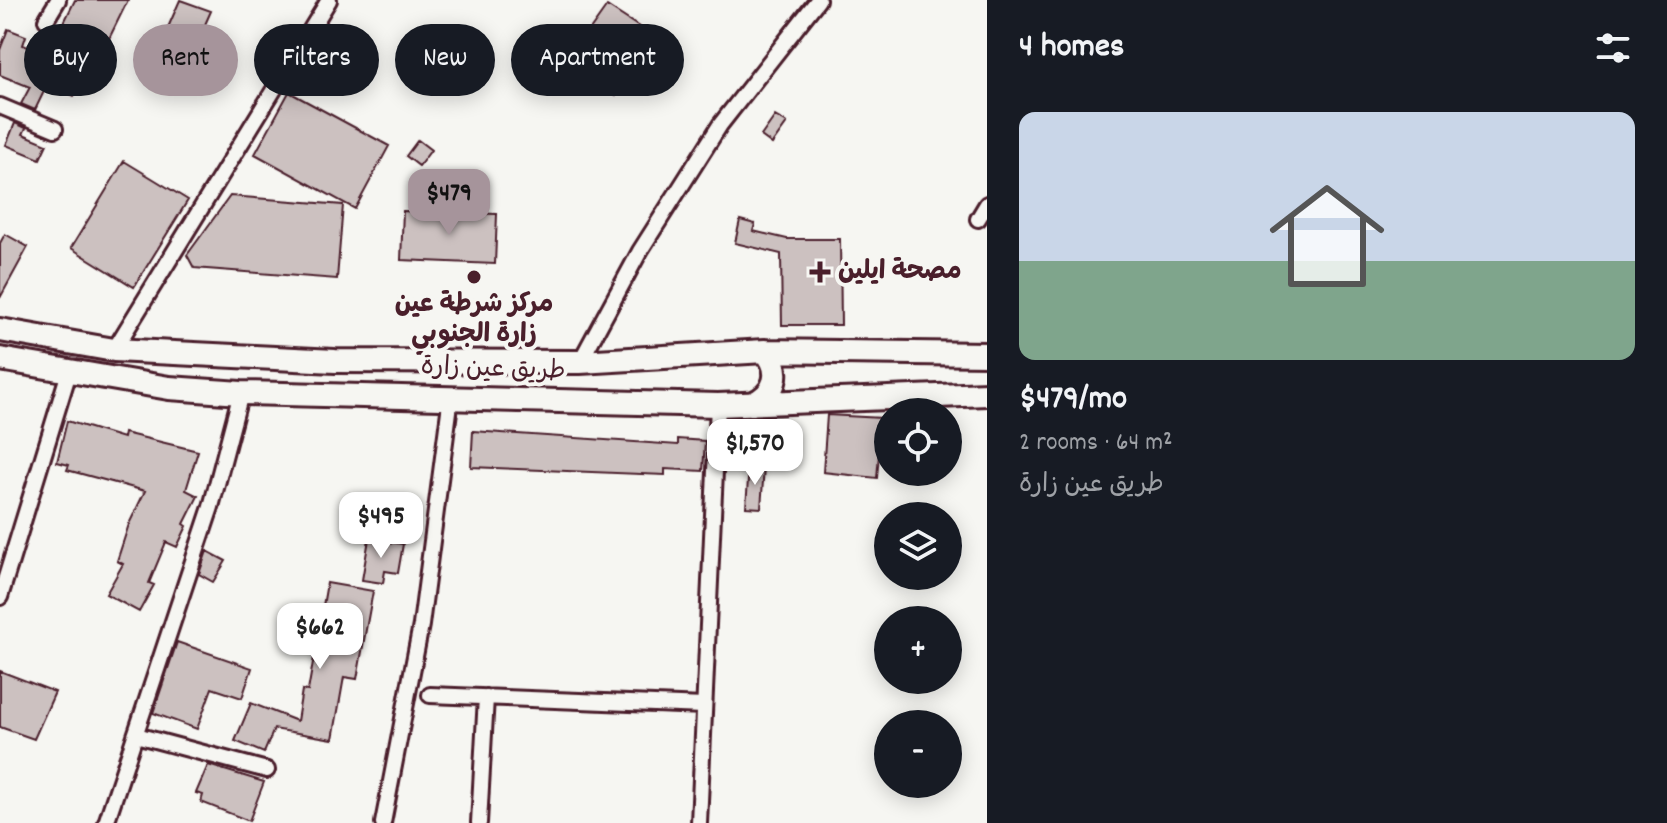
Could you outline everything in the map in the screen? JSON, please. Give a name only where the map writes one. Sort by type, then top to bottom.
[{"type":"main road","name":"طريق عين زارة","points":[[0,330],[114,350],[335,361],[580,362],[765,351],[987,354]]},
{"type":"main road","points":[[752,404],[769,395],[774,386],[775,367],[765,351]]},
{"type":"main road","name":"طريق عين زارة","points":[[0,359],[169,388],[241,393],[718,405],[987,394]]},
{"type":"street","points":[[46,20],[58,0]]},
{"type":"street","points":[[114,350],[329,0]]},
{"type":"street","points":[[580,362],[640,251],[720,125],[818,0]]},
{"type":"street","points":[[0,106],[55,129]]},
{"type":"street","points":[[978,219],[987,204]]},
{"type":"street","points":[[0,597],[69,372]]},
{"type":"street","points":[[106,823],[211,507],[241,393]]},
{"type":"street","points":[[383,823],[421,625],[451,396]]},
{"type":"street","points":[[699,823],[718,405]]},
{"type":"street","points":[[430,695],[704,706]]},
{"type":"street","points":[[479,823],[486,697]]},
{"type":"street","points":[[136,735],[267,770]]},
{"type":"building","points":[[75,0],[128,0],[116,24],[63,24]]},
{"type":"building","points":[[180,0],[211,11],[205,24],[170,24]]},
{"type":"building","points":[[607,6],[635,24],[594,24]]},
{"type":"building","points":[[8,29],[24,35],[24,85],[0,75],[0,50]]},
{"type":"building","points":[[25,96],[42,96],[35,110],[21,104]]},
{"type":"building","points":[[287,96],[296,96],[389,146],[355,209],[255,154]]},
{"type":"building","points":[[775,116],[787,123],[772,144],[761,136]]},
{"type":"building","points":[[15,123],[26,128],[23,134],[47,144],[40,159],[6,145]]},
{"type":"building","points":[[418,140],[431,150],[419,166],[406,156]]},
{"type":"building","points":[[124,161],[188,200],[134,287],[71,248]]},
{"type":"building","points":[[230,196],[343,205],[337,279],[194,268],[187,255]]},
{"type":"building","points":[[403,211],[497,214],[495,264],[401,260]]},
{"type":"building","points":[[740,220],[755,224],[753,231],[787,239],[840,239],[841,325],[782,325],[781,254],[735,243]]},
{"type":"building","points":[[5,234],[28,247],[0,298],[0,243]]},
{"type":"building","points":[[827,415],[874,418],[874,478],[823,472]]},
{"type":"building","points":[[67,421],[123,438],[124,433],[198,451],[186,490],[198,496],[177,547],[166,542],[149,583],[154,585],[139,612],[106,594],[123,564],[117,561],[129,524],[145,491],[67,470],[69,465],[57,462]]},
{"type":"building","points":[[473,431],[678,445],[678,439],[705,441],[703,471],[665,469],[665,475],[471,467]]},
{"type":"building","points":[[749,466],[764,467],[761,508],[746,507]]},
{"type":"building","points":[[369,539],[403,544],[398,573],[385,571],[383,583],[362,580]]},
{"type":"building","points":[[207,551],[226,561],[213,582],[199,574]]},
{"type":"building","points":[[327,583],[373,591],[357,679],[344,677],[333,739],[274,729],[264,753],[235,741],[251,703],[297,721],[302,690],[308,691]]},
{"type":"building","points":[[177,642],[252,668],[242,698],[212,688],[197,729],[153,713]]},
{"type":"building","points":[[0,671],[55,692],[34,739],[0,727]]},
{"type":"building","points":[[208,765],[264,782],[249,821],[201,802],[203,795],[196,793]]},
{"type":"place","name":"مصحة ايلين","points":[[820,272]]},
{"type":"place","name":"مركز شرطة عين زارة الجنوبي","points":[[474,277]]}]
